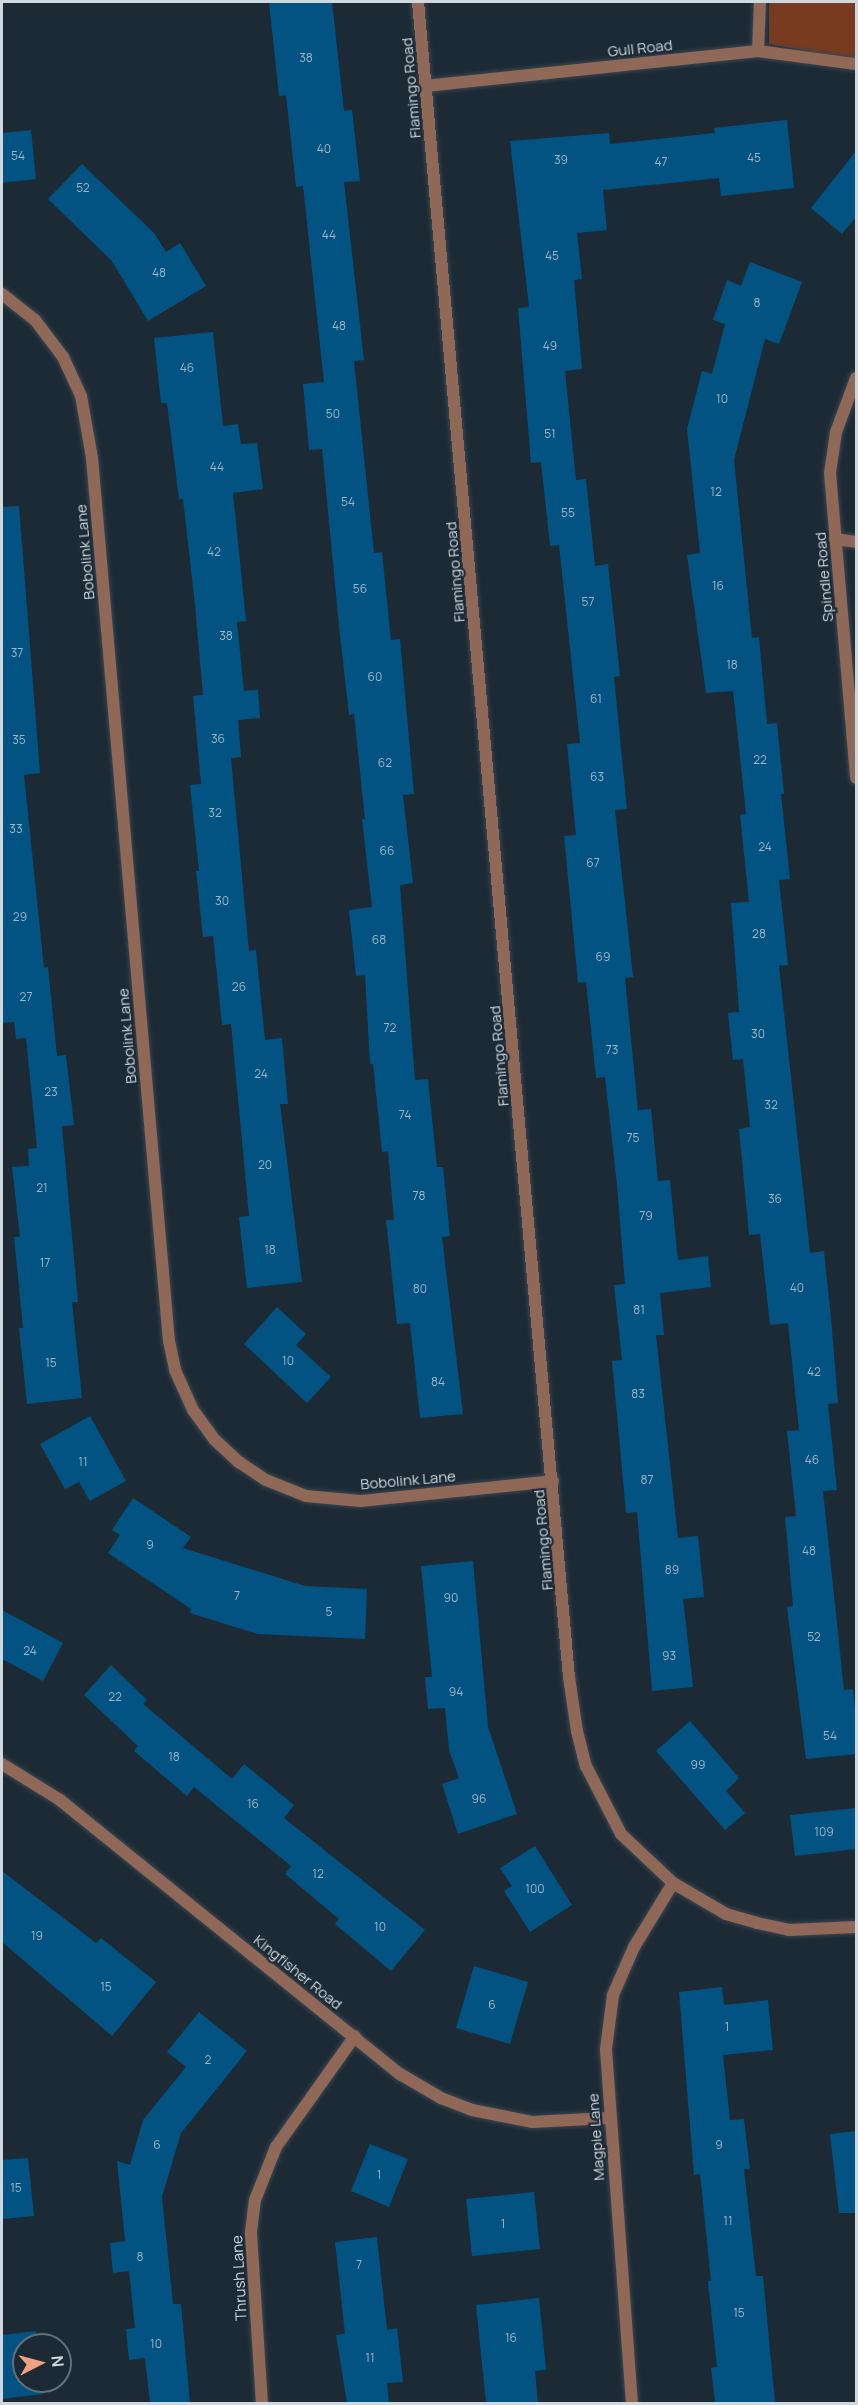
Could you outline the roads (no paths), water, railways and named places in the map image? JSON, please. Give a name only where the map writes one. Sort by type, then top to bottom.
[{"type":"street","name":"Flamingo Road","points":[[418,2],[569,1677],[586,1766],[621,1834],[673,1883],[726,1914],[757,1923],[789,1930],[856,1927]]},
{"type":"street","points":[[758,51],[760,2]]},
{"type":"street","name":"Gull Road","points":[[425,86],[758,51],[856,64]]},
{"type":"street","name":"Bobolink Lane","points":[[2,294],[35,320],[63,357],[83,406],[92,458],[169,1341],[175,1370],[193,1410],[215,1440],[239,1462],[266,1480],[306,1496],[361,1501],[553,1481]]},
{"type":"street","name":"Spindle Road","points":[[856,378],[836,432],[830,473],[856,778]]},
{"type":"street","points":[[835,539],[856,542]]},
{"type":"street","name":"Kingfisher Road","points":[[2,1764],[60,1800],[400,2074],[441,2098],[472,2110],[532,2122],[609,2118]]},
{"type":"street","name":"Magpie Lane","points":[[632,2403],[609,2118],[606,2049],[613,1995],[634,1947],[673,1883]]},
{"type":"street","name":"Thrush Lane","points":[[262,2403],[251,2232],[255,2200],[276,2147],[355,2036]]}]
